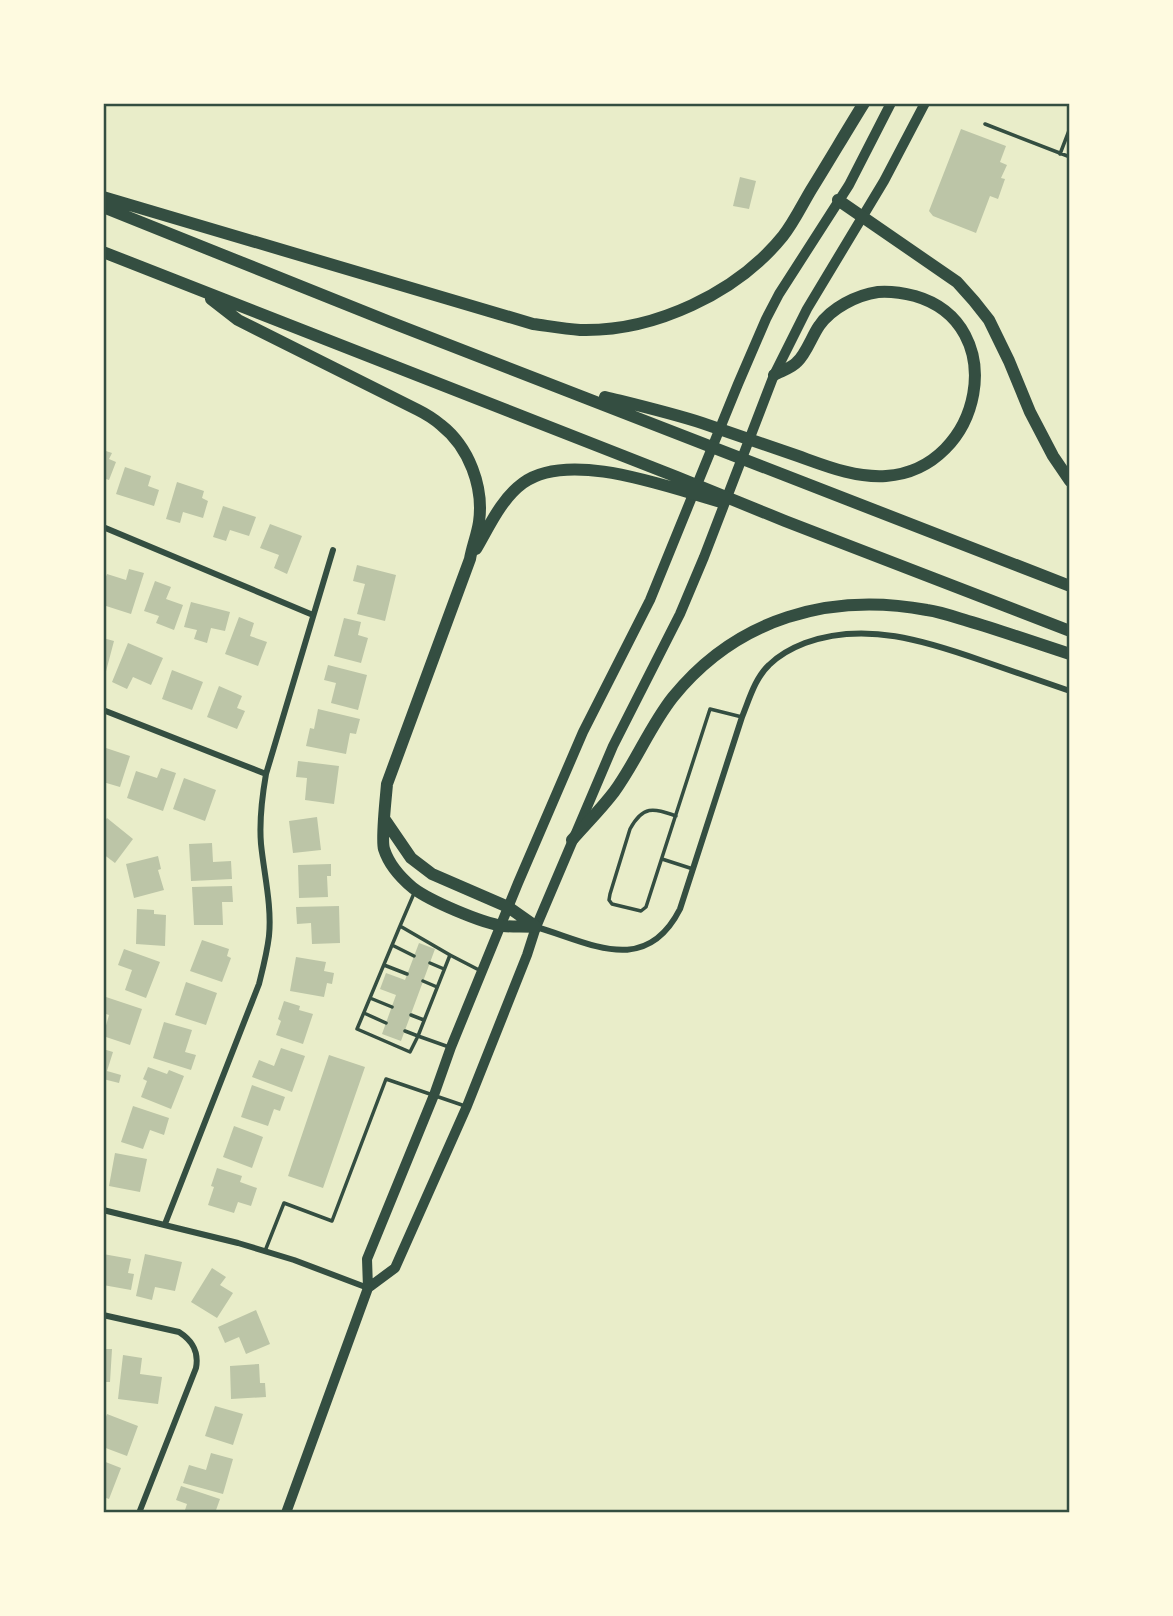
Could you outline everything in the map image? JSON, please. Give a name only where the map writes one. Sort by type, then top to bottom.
[{"type":"highway","points":[[103,197],[533,324],[581,330],[614,327],[652,320],[694,305],[760,260],[784,234],[864,103]]},
{"type":"highway","points":[[838,201],[957,282],[974,301],[989,320],[1030,412],[1053,456],[1070,481]]},
{"type":"highway","points":[[103,208],[1070,586]]},
{"type":"highway","points":[[103,252],[1070,631]]},
{"type":"highway","points":[[200,290],[238,320],[441,424],[468,458],[475,476],[479,523],[470,559],[387,784],[383,847],[391,864],[416,890],[464,913],[501,925],[536,927]]},
{"type":"highway","points":[[545,381],[699,422],[853,474],[888,476],[921,466],[954,441],[970,407],[975,373],[972,352],[962,331],[948,314],[929,300],[901,292],[878,292],[860,296],[832,313],[821,323],[797,363],[774,375]]},
{"type":"highway","points":[[470,559],[513,492],[534,477],[564,469],[584,469],[623,476],[785,521]]},
{"type":"highway","points":[[572,840],[614,792],[672,698],[696,671],[722,650],[774,622],[829,606],[892,604],[942,613],[1070,654]]},
{"type":"highway","points":[[385,820],[411,858],[432,874],[508,907],[536,927]]},
{"type":"main road","points":[[286,1513],[368,1288],[367,1259],[481,972],[583,732],[634,632],[674,544],[766,319],[849,184],[891,103]]},
{"type":"main road","points":[[368,1288],[395,1268],[467,1107],[572,840],[613,746],[680,614],[774,375],[807,309],[884,181],[925,103]]},
{"type":"street","points":[[103,527],[313,615]]},
{"type":"street","points":[[165,1224],[259,984],[266,956],[269,914],[260,823],[261,798],[333,550]]},
{"type":"street","points":[[536,927],[598,948],[629,950],[646,945],[673,923],[680,909],[752,690],[768,666],[789,650],[817,639],[850,633],[911,638],[1070,691]]},
{"type":"street","points":[[103,710],[266,774]]},
{"type":"street","points":[[103,907],[103,914]]},
{"type":"street","points":[[103,1210],[265,1251],[368,1288]]},
{"type":"street","points":[[103,1315],[179,1332],[187,1337],[197,1353],[196,1368],[139,1513]]},
{"type":"lane","points":[[985,124],[1070,157]]},
{"type":"lane","points":[[1060,153],[1070,128]]},
{"type":"lane","points":[[676,816],[650,810],[633,823],[610,894],[610,902],[636,911],[644,909],[662,859],[676,816],[710,709],[742,718]]},
{"type":"lane","points":[[662,859],[693,869]]},
{"type":"lane","points":[[416,890],[357,1029],[410,1052],[450,955]]},
{"type":"lane","points":[[400,926],[481,972]]},
{"type":"lane","points":[[392,945],[414,956]]},
{"type":"lane","points":[[430,963],[445,969]]},
{"type":"lane","points":[[384,965],[407,974]]},
{"type":"lane","points":[[423,981],[438,987]]},
{"type":"lane","points":[[370,998],[391,1007]]},
{"type":"lane","points":[[364,1013],[386,1023]]},
{"type":"lane","points":[[411,1015],[424,1020]]},
{"type":"lane","points":[[405,1031],[451,1047]]},
{"type":"lane","points":[[265,1251],[284,1203],[332,1221],[386,1079],[467,1107]]},
{"type":"building","points":[[961,129],[1006,146],[1000,162],[1007,165],[1001,178],[1005,179],[998,199],[990,196],[976,233],[933,216],[929,211]]},
{"type":"building","points":[[740,177],[756,181],[749,209],[733,206]]},
{"type":"building","points":[[103,450],[112,453],[109,459],[116,462],[109,480],[103,478]]},
{"type":"building","points":[[125,467],[151,476],[148,486],[159,490],[154,506],[116,494]]},
{"type":"building","points":[[177,482],[204,491],[202,498],[208,501],[203,518],[183,512],[180,523],[166,519]]},
{"type":"building","points":[[223,506],[256,517],[249,536],[230,530],[226,541],[213,537]]},
{"type":"building","points":[[270,524],[302,536],[287,574],[274,568],[279,555],[260,548]]},
{"type":"building","points":[[357,565],[396,575],[385,621],[357,614],[365,584],[353,581]]},
{"type":"building","points":[[129,569],[144,573],[131,614],[103,605],[103,584],[107,574],[126,580]]},
{"type":"building","points":[[155,581],[171,587],[166,599],[183,605],[174,630],[156,623],[159,616],[144,611]]},
{"type":"building","points":[[191,602],[230,612],[225,631],[211,628],[207,643],[194,639],[197,630],[184,627]]},
{"type":"building","points":[[239,617],[254,623],[250,636],[267,642],[258,666],[225,654]]},
{"type":"building","points":[[344,618],[361,622],[358,635],[368,638],[361,663],[334,656]]},
{"type":"building","points":[[103,638],[114,641],[104,679],[103,679]]},
{"type":"building","points":[[128,643],[163,658],[151,685],[133,677],[127,689],[112,682]]},
{"type":"building","points":[[328,665],[367,675],[358,710],[331,703],[336,683],[324,680]]},
{"type":"building","points":[[172,670],[203,682],[192,710],[162,699]]},
{"type":"building","points":[[219,686],[242,696],[237,708],[245,711],[237,729],[207,717]]},
{"type":"building","points":[[318,709],[360,719],[356,734],[350,733],[346,754],[306,746],[310,728],[314,729]]},
{"type":"building","points":[[103,747],[130,756],[120,787],[103,782]]},
{"type":"building","points":[[298,761],[339,766],[334,804],[305,800],[307,778],[296,777]]},
{"type":"building","points":[[161,768],[176,773],[163,811],[127,798],[136,771],[157,778]]},
{"type":"building","points":[[184,778],[216,790],[205,821],[173,809]]},
{"type":"building","points":[[317,817],[321,850],[293,853],[289,821]]},
{"type":"building","points":[[107,818],[133,839],[115,863],[103,854],[103,823]]},
{"type":"building","points":[[212,843],[213,862],[231,861],[232,879],[191,881],[189,844]]},
{"type":"building","points":[[158,856],[161,869],[158,870],[164,890],[134,898],[126,864]]},
{"type":"building","points":[[331,864],[331,876],[327,876],[328,897],[299,898],[298,865]]},
{"type":"building","points":[[232,886],[233,902],[222,902],[223,925],[194,925],[192,887]]},
{"type":"building","points":[[339,906],[340,943],[312,944],[311,923],[297,924],[296,907]]},
{"type":"building","points":[[137,909],[154,910],[154,914],[166,915],[165,946],[136,944]]},
{"type":"building","points":[[202,940],[229,949],[227,956],[231,958],[222,982],[190,971]]},
{"type":"building","points":[[419,943],[435,949],[401,1041],[382,1034],[396,995],[380,989],[386,973],[405,980]]},
{"type":"building","points":[[124,949],[160,962],[146,998],[125,990],[132,970],[118,965]]},
{"type":"building","points":[[296,957],[326,962],[324,971],[334,973],[332,984],[327,983],[324,997],[290,991]]},
{"type":"building","points":[[186,982],[217,993],[206,1025],[175,1015]]},
{"type":"building","points":[[103,996],[142,1009],[130,1045],[103,1036],[109,1015],[103,1013]]},
{"type":"building","points":[[284,1001],[313,1014],[303,1044],[276,1035]]},
{"type":"building","points":[[164,1022],[192,1030],[185,1052],[196,1055],[191,1070],[153,1058]]},
{"type":"building","points":[[281,1048],[305,1056],[292,1092],[252,1077],[259,1060],[274,1066]]},
{"type":"building","points":[[103,1049],[113,1052],[107,1071],[121,1075],[119,1083],[103,1079]]},
{"type":"building","points":[[329,1055],[365,1067],[323,1188],[288,1176]]},
{"type":"building","points":[[148,1067],[167,1074],[169,1070],[184,1076],[171,1109],[141,1097],[147,1081],[143,1079]]},
{"type":"building","points":[[252,1085],[285,1097],[280,1111],[274,1109],[268,1126],[241,1117]]},
{"type":"building","points":[[133,1106],[169,1118],[164,1135],[150,1130],[143,1149],[121,1142]]},
{"type":"building","points":[[234,1126],[263,1137],[252,1168],[223,1157]]},
{"type":"building","points":[[115,1153],[147,1159],[140,1192],[109,1186]]},
{"type":"building","points":[[217,1168],[242,1176],[240,1182],[257,1188],[251,1206],[238,1202],[234,1213],[208,1205]]},
{"type":"building","points":[[103,1254],[131,1259],[128,1273],[134,1274],[131,1290],[103,1285]]},
{"type":"building","points":[[145,1254],[182,1262],[175,1291],[155,1287],[152,1300],[136,1296]]},
{"type":"building","points":[[212,1268],[226,1277],[220,1285],[233,1293],[217,1318],[191,1302]]},
{"type":"building","points":[[256,1310],[270,1344],[246,1354],[239,1337],[225,1343],[218,1327]]},
{"type":"building","points":[[103,1349],[112,1349],[110,1382],[103,1382]]},
{"type":"building","points":[[123,1355],[142,1358],[140,1374],[162,1377],[158,1404],[118,1399]]},
{"type":"building","points":[[259,1364],[260,1383],[265,1383],[266,1397],[231,1399],[230,1366]]},
{"type":"building","points":[[215,1406],[243,1414],[233,1445],[205,1436]]},
{"type":"building","points":[[107,1414],[138,1426],[127,1456],[103,1447],[103,1421]]},
{"type":"building","points":[[211,1453],[233,1459],[223,1494],[183,1483],[189,1465],[206,1470]]},
{"type":"building","points":[[103,1461],[121,1468],[109,1499],[103,1497]]},
{"type":"building","points":[[181,1486],[220,1499],[215,1513],[184,1513],[187,1504],[176,1500]]}]
